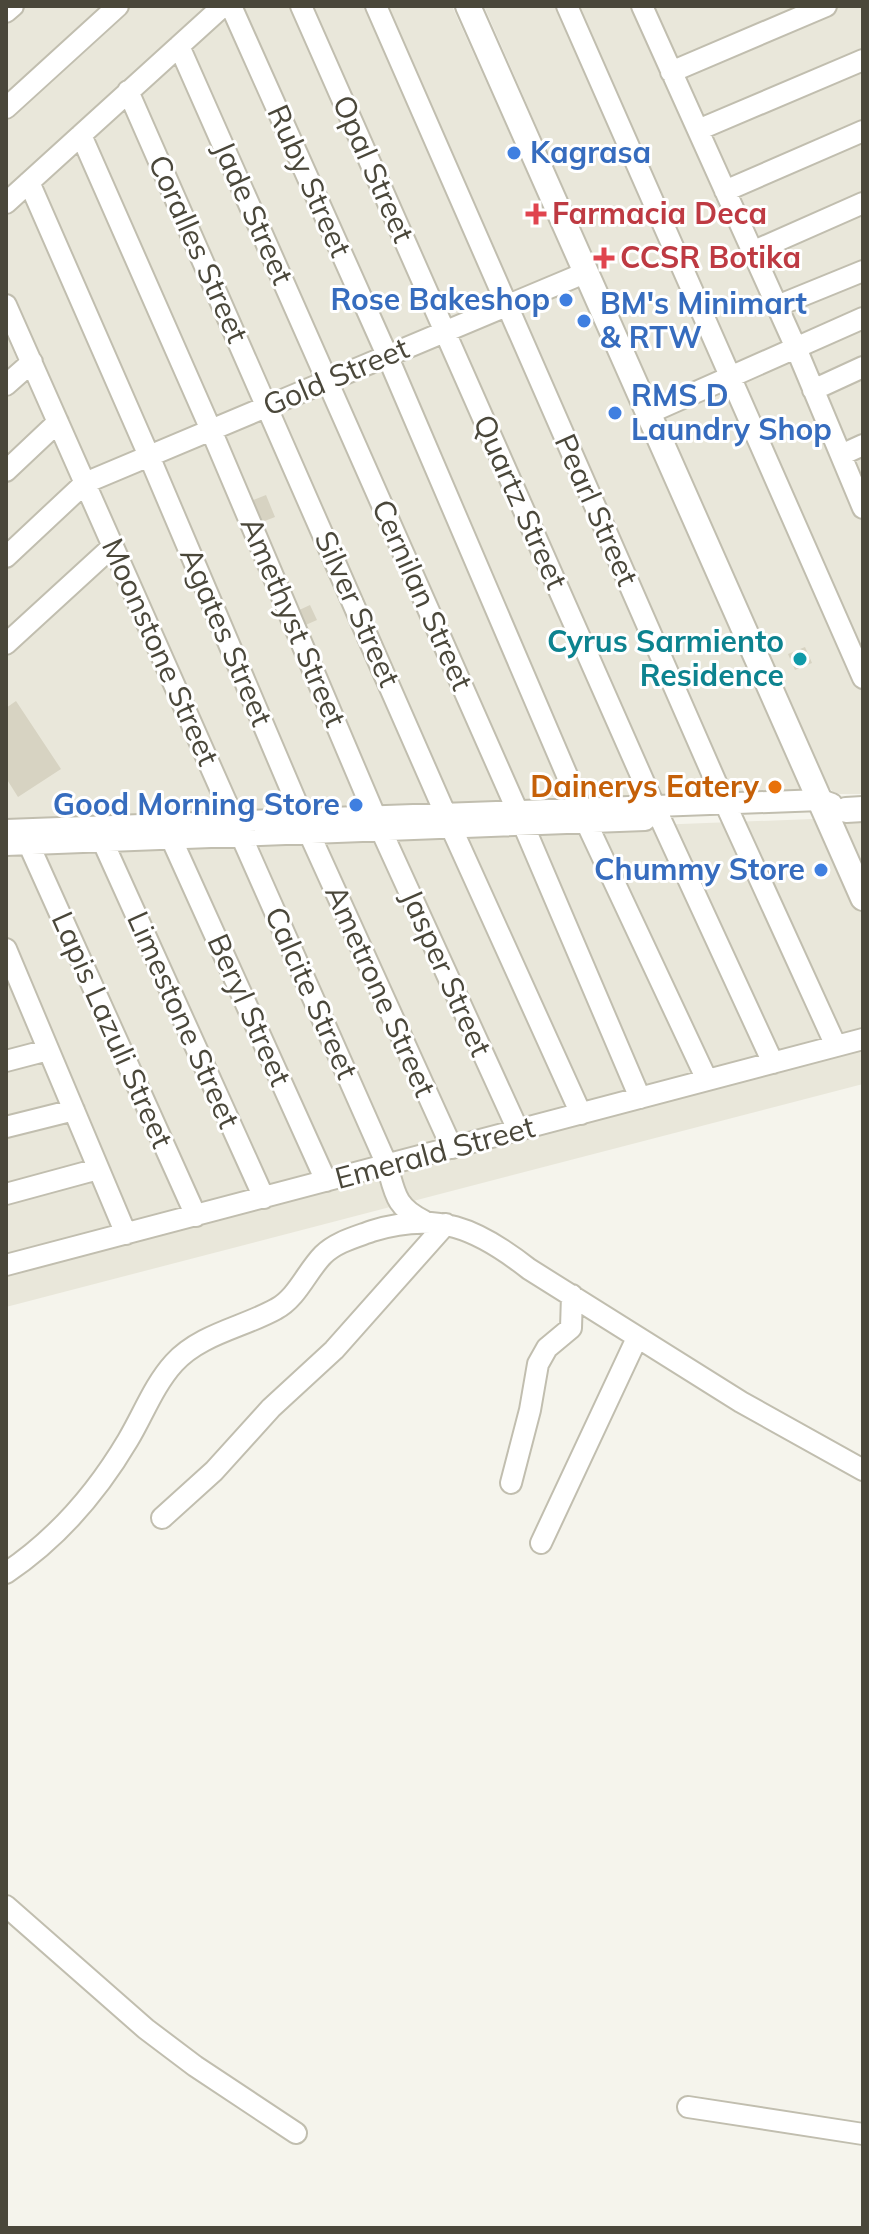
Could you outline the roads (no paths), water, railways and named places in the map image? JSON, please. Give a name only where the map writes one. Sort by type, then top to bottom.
[{"type":"street","points":[[6,12],[13,6]]},
{"type":"street","points":[[6,108],[118,6]]},
{"type":"street","points":[[6,203],[223,6]]},
{"type":"street","name":"Ruby Street","points":[[231,6],[387,355],[584,815],[707,1080]]},
{"type":"street","name":"Opal Street","points":[[301,6],[445,331]]},
{"type":"street","name":"Pearl Street","points":[[376,6],[728,810],[836,1046]]},
{"type":"street","points":[[468,6],[649,413],[839,808],[863,898]]},
{"type":"street","points":[[567,6],[863,678]]},
{"type":"street","points":[[671,72],[826,6]]},
{"type":"street","points":[[645,7],[671,72],[796,348],[863,508]]},
{"type":"street","name":"Jade Street","points":[[179,46],[328,381]]},
{"type":"street","points":[[698,130],[863,60]]},
{"type":"street","name":"Coralles Street","points":[[128,91],[268,406]]},
{"type":"street","points":[[725,191],[863,131]]},
{"type":"street","name":"Amethyst Street","points":[[81,135],[211,430],[378,823]]},
{"type":"street","name":"Agates Street","points":[[29,182],[306,826]]},
{"type":"street","points":[[752,252],[863,203]]},
{"type":"street","points":[[777,306],[863,271]]},
{"type":"street","name":"Gold Street","points":[[85,483],[587,272]]},
{"type":"street","name":"Moonstone Street","points":[[6,305],[238,828]]},
{"type":"street","points":[[649,413],[863,318]]},
{"type":"street","name":"Quartz Street","points":[[445,331],[657,812],[773,1063]]},
{"type":"street","points":[[6,385],[32,362]]},
{"type":"street","points":[[813,390],[863,367]]},
{"type":"street","name":"Cernilan Street","points":[[328,381],[640,1098]]},
{"type":"street","name":"Silver Street","points":[[268,406],[448,820],[581,1114]]},
{"type":"street","points":[[6,471],[58,422]]},
{"type":"street","points":[[841,455],[863,445]]},
{"type":"street","points":[[6,557],[85,483]]},
{"type":"street","points":[[6,644],[113,546]]},
{"type":"street","points":[[6,830],[238,828],[839,808]]},
{"type":"street","name":"Jasper Street","points":[[378,823],[518,1130]]},
{"type":"street","name":"Ametrone Street","points":[[306,826],[452,1148]]},
{"type":"street","points":[[6,845],[171,838],[238,828]]},
{"type":"street","name":"Calcite Street","points":[[238,828],[387,1165],[397,1198],[403,1209],[424,1221]]},
{"type":"street","name":"Beryl Street","points":[[171,838],[326,1181]]},
{"type":"street","name":"Limestone Street","points":[[103,842],[264,1198]]},
{"type":"street","name":"Lapis Lazuli Street","points":[[29,845],[196,1216]]},
{"type":"street","points":[[6,949],[15,992],[48,1050],[126,1234]]},
{"type":"street","name":"Emerald Street","points":[[6,1265],[863,1039]]},
{"type":"street","points":[[6,1061],[48,1050]]},
{"type":"street","points":[[6,1127],[74,1110]]},
{"type":"street","points":[[6,1194],[98,1169]]},
{"type":"street","points":[[6,1573],[52,1539],[94,1493],[162,1378],[177,1359],[221,1333],[278,1309],[326,1252],[341,1243],[396,1224],[424,1221],[446,1224],[496,1245],[741,1402],[863,1470]]},
{"type":"street","points":[[162,1518],[214,1471],[271,1408],[334,1350],[446,1224]]},
{"type":"street","points":[[511,1483],[538,1364],[547,1348],[571,1328],[572,1295]]},
{"type":"street","points":[[541,1543],[637,1338]]},
{"type":"street","points":[[6,1906],[146,2029],[208,2075],[296,2133]]},
{"type":"street","points":[[688,2107],[863,2134]]},
{"type":"place","name":"Kagrasa","points":[[514,153]]},
{"type":"place","name":"Farmacia Deca","points":[[536,214]]},
{"type":"place","name":"CCSR Botika","points":[[604,258]]},
{"type":"place","name":"Rose Bakeshop","points":[[566,300]]},
{"type":"place","name":"BM's Minimart & RTW","points":[[584,321]]},
{"type":"place","name":"RMS D Laundry Shop","points":[[615,413]]},
{"type":"place","name":"Cyrus Sarmiento Residence","points":[[800,659]]},
{"type":"place","name":"Dainerys Eatery","points":[[775,787]]},
{"type":"place","name":"Good Morning Store","points":[[356,805]]},
{"type":"place","name":"Chummy Store","points":[[821,870]]}]
